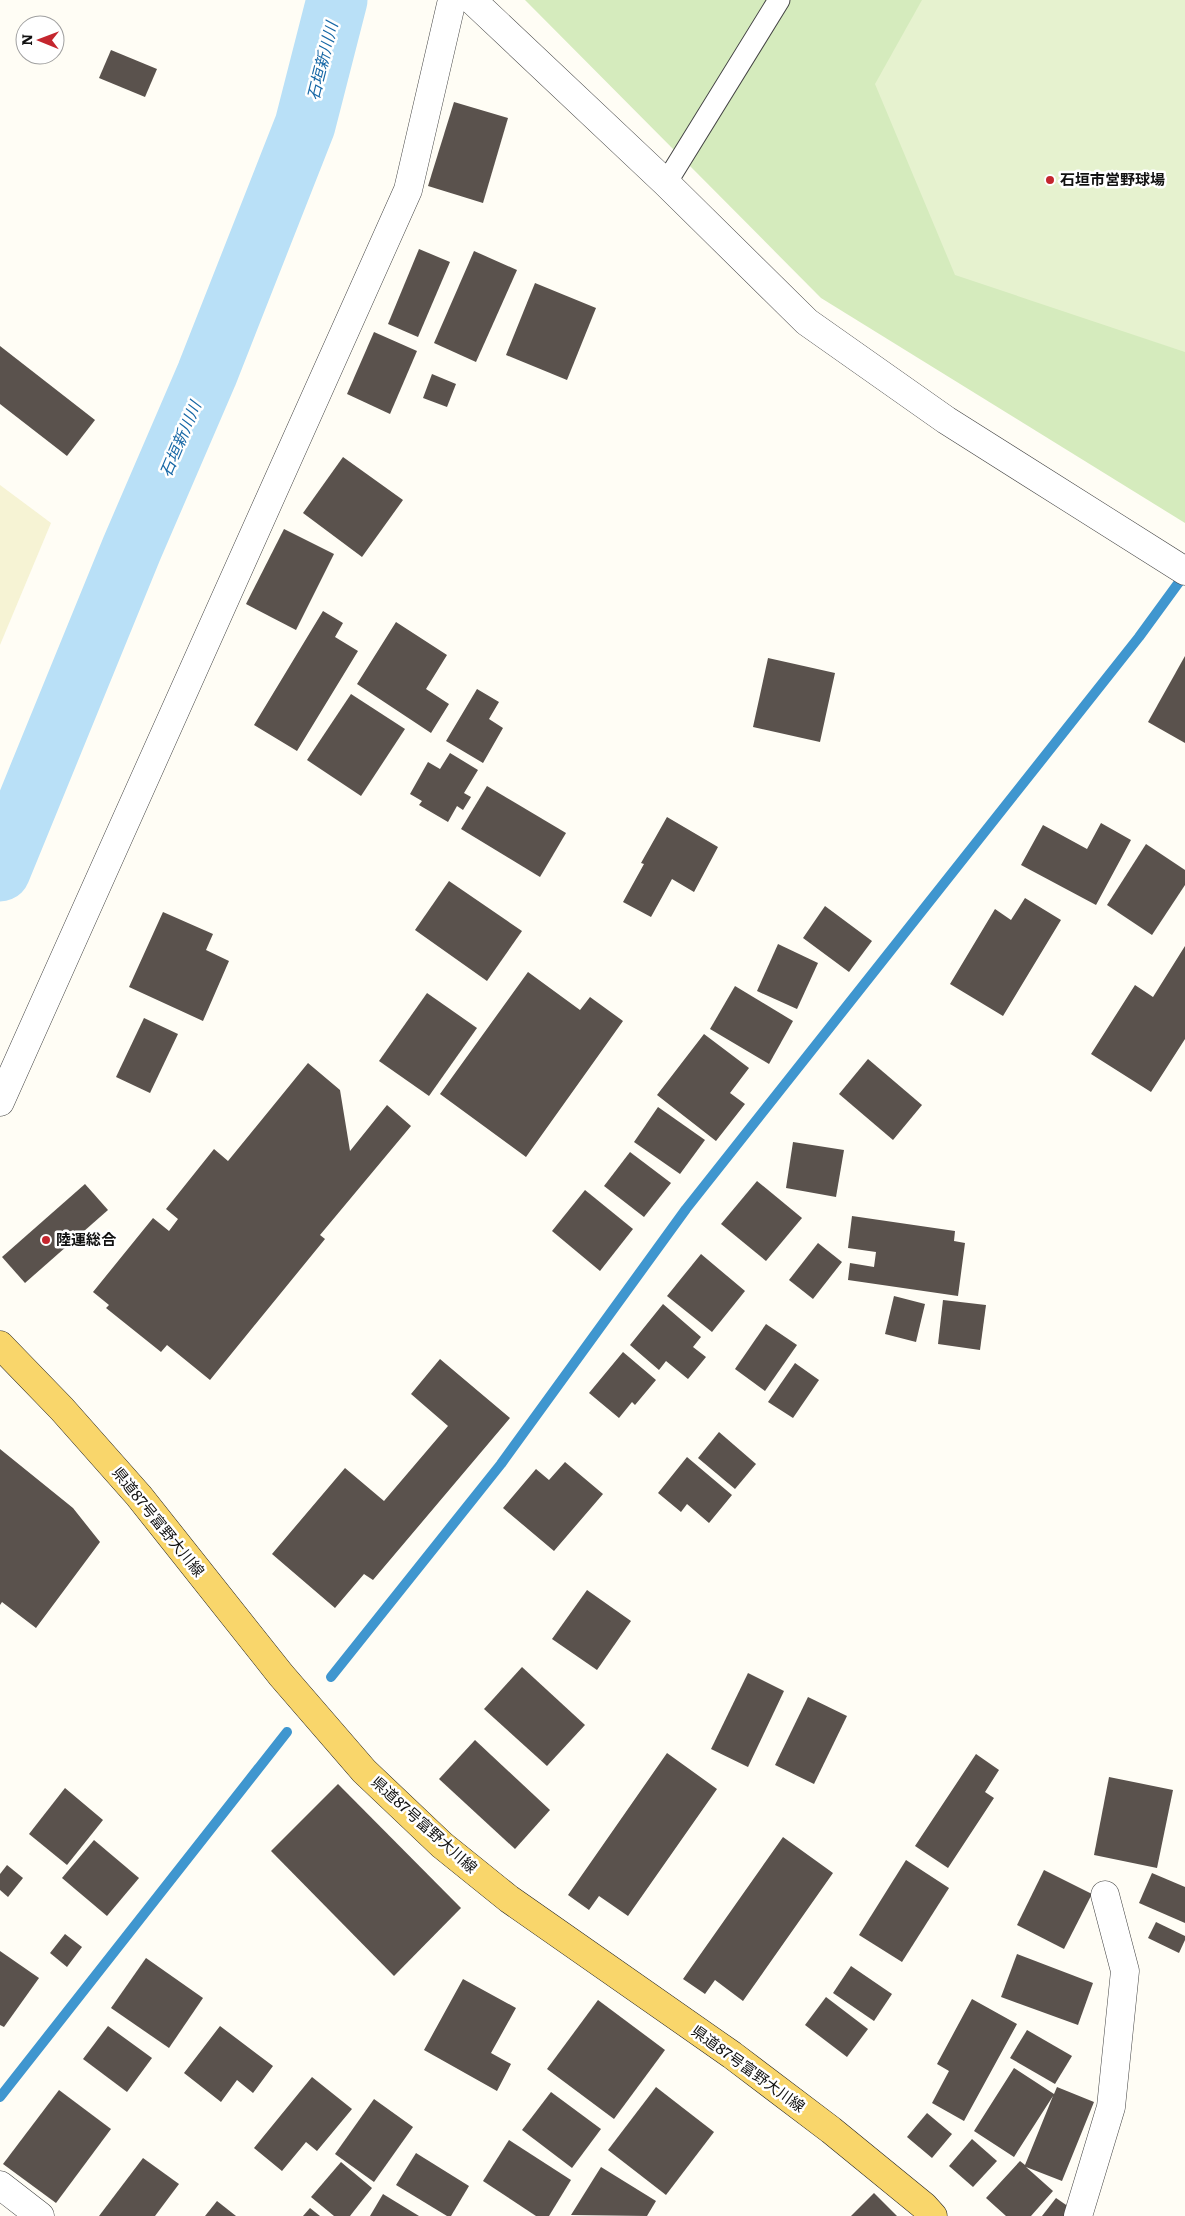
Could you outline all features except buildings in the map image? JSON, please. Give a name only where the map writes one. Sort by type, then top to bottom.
[{"type":"main road","name":"県道87号富野大川線","points":[[0,1345],[62,1410],[139,1496],[281,1675],[364,1771],[435,1838],[509,1899],[732,2055],[831,2130],[924,2206],[933,2216]]},
{"type":"street","points":[[0,1102],[408,190],[452,0]]},
{"type":"street","points":[[472,0],[666,183],[806,322],[946,420],[1185,571]]},
{"type":"street","points":[[1078,2216],[1111,2107],[1125,1971],[1105,1895]]},
{"type":"street","points":[[0,2186],[40,2216]]},
{"type":"lane","points":[[666,183],[779,0]]},
{"type":"shaded area","points":[[0,485],[51,523],[0,645]]},
{"type":"green space","points":[[525,0],[1185,0],[1185,523],[821,298]]},
{"type":"green space","name":"石垣市営野球場","points":[[922,0],[1185,0],[1185,352],[955,275],[875,84]]},
{"type":"waterway","name":"石垣新川川","points":[[0,871],[132,548],[207,374],[305,125],[337,0]]},
{"type":"waterway","points":[[331,1677],[501,1464],[686,1209],[1139,637],[1185,574]]},
{"type":"waterway","points":[[0,2097],[287,1732]]},
{"type":"place","name":"石垣市営野球場","points":[[1050,180]]},
{"type":"place","name":"陸運総合","points":[[46,1240]]}]
